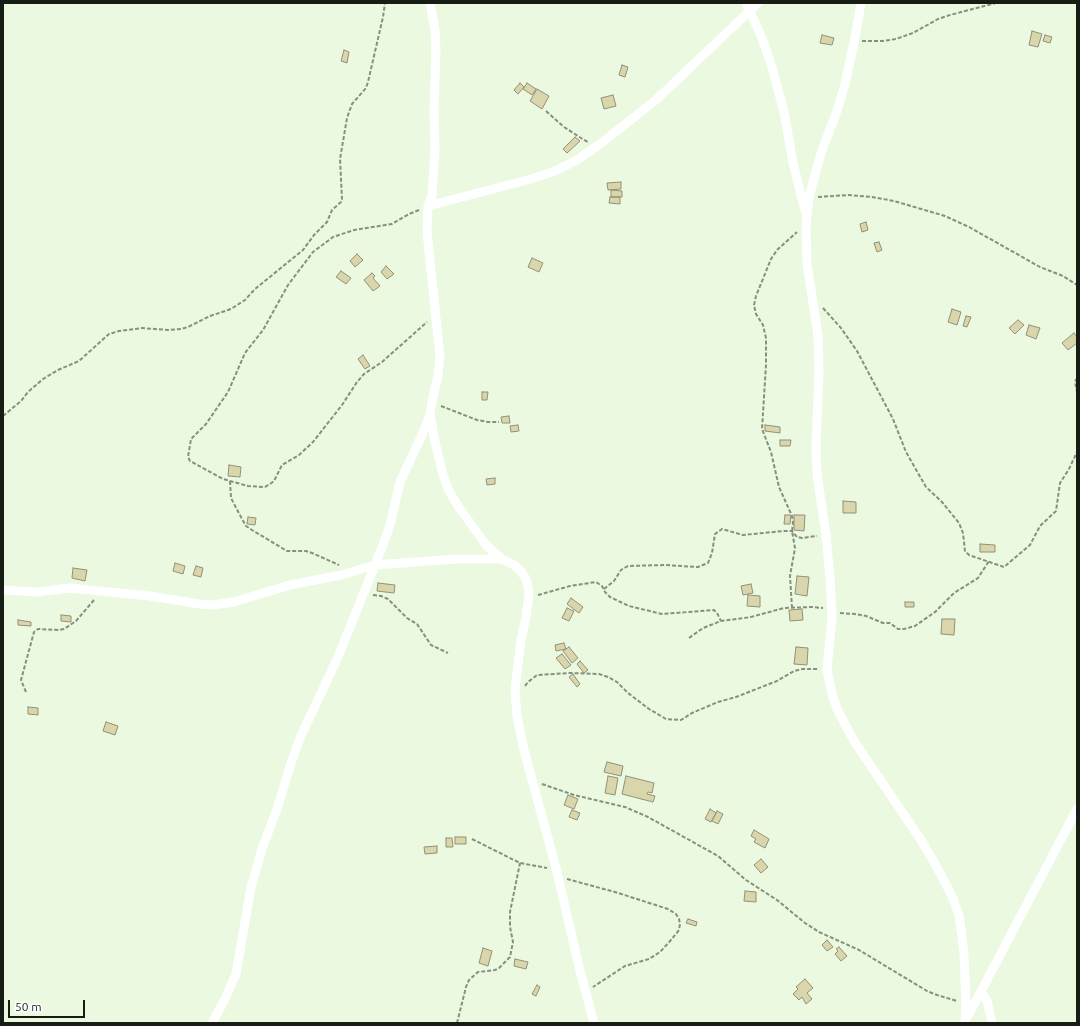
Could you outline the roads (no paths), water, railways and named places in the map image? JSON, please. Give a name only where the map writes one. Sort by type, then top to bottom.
[{"type":"street","points":[[212,1023],[236,974],[251,887],[262,849],[281,800],[290,766],[300,738],[336,663],[364,594],[390,525],[400,482],[421,437],[431,410],[440,365],[427,232],[428,206],[432,196],[435,155],[436,49],[435,30],[430,3]]},
{"type":"street","points":[[428,206],[497,189],[555,171],[577,160],[602,143],[657,99],[748,7],[758,3]]},
{"type":"street","points":[[861,3],[855,38],[841,99],[821,153],[809,197],[806,220],[807,264],[817,320],[817,469],[830,578],[831,610],[828,670],[829,681],[838,711],[854,741],[921,840],[952,896],[959,915],[962,931],[966,1003],[965,1023]]},
{"type":"street","points":[[748,7],[772,67],[784,112],[793,163],[806,220]]},
{"type":"street","points":[[431,410],[437,449],[443,475],[449,491],[458,506],[495,554],[502,560],[514,565],[524,574],[526,579],[528,595],[526,617],[517,670],[515,703],[524,750],[557,872],[585,992],[594,1023]]},
{"type":"street","points":[[3,590],[37,592],[70,588],[150,596],[212,605],[234,602],[290,585],[322,579],[375,565],[456,559],[502,560]]},
{"type":"street","points":[[965,1023],[1077,809]]},
{"type":"street","points":[[980,993],[987,1001],[992,1023]]}]
